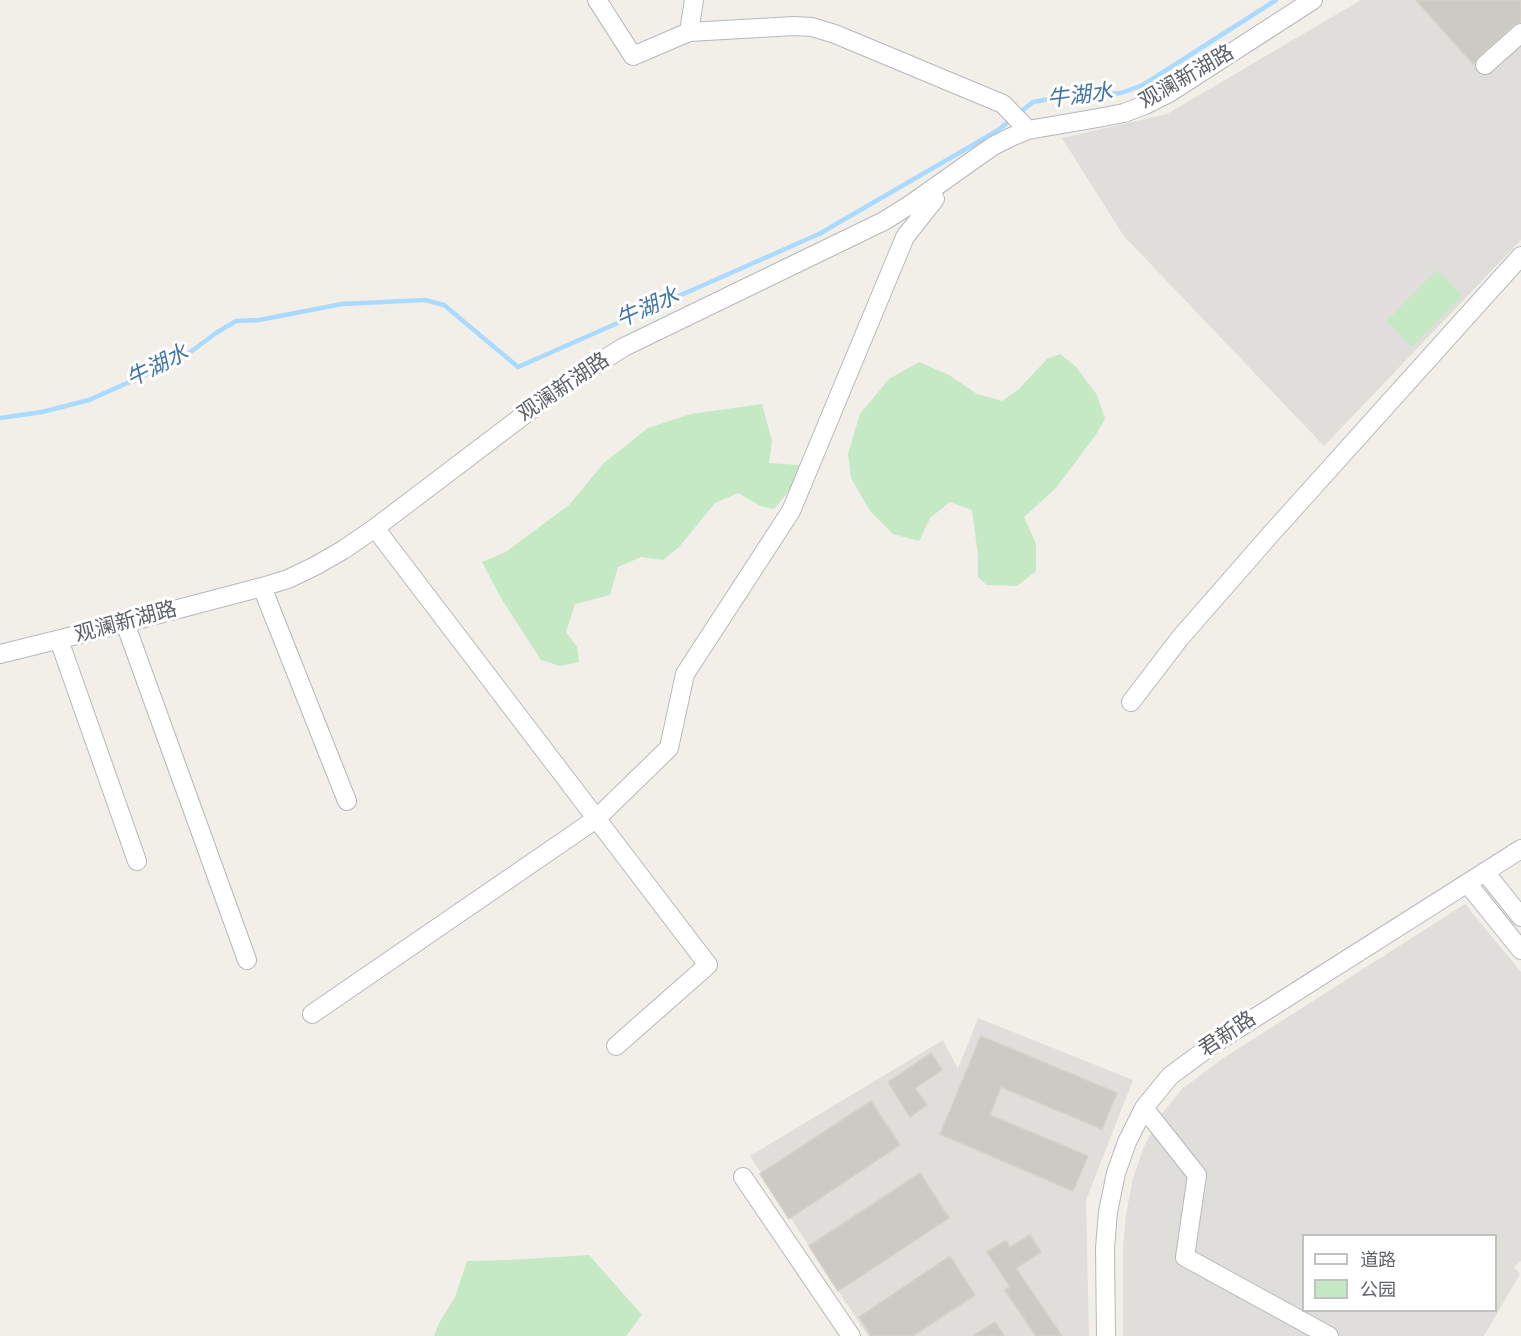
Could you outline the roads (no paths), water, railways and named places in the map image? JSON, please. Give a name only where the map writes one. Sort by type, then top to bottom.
[{"type":"street","points":[[597,0],[633,56],[689,32],[812,27],[835,34],[1003,104],[1024,127]]},
{"type":"street","points":[[689,32],[694,0]]},
{"type":"street","name":"观澜新湖路","points":[[0,654],[262,587],[288,579],[315,566],[375,528],[549,396],[624,347],[884,221],[1024,127],[1124,113],[1169,93],[1313,0]]},
{"type":"street","points":[[1485,65],[1521,33]]},
{"type":"street","points":[[312,1014],[596,819],[669,748],[685,674],[791,511],[905,237],[935,199]]},
{"type":"street","points":[[1131,702],[1180,638],[1270,535],[1521,256]]},
{"type":"street","points":[[375,528],[708,965],[616,1046]]},
{"type":"street","points":[[262,587],[347,801]]},
{"type":"street","points":[[125,623],[248,960]]},
{"type":"street","points":[[59,640],[136,861]]},
{"type":"street","name":"君新路","points":[[1106,1336],[1105,1248],[1108,1212],[1116,1173],[1127,1142],[1144,1108],[1170,1076],[1212,1044],[1521,849]]},
{"type":"street","points":[[1485,872],[1521,917]]},
{"type":"street","points":[[1467,883],[1521,950]]},
{"type":"street","points":[[1144,1108],[1197,1175],[1185,1257],[1329,1336]]},
{"type":"street","points":[[743,1177],[851,1336]]},
{"type":"waterway","name":"牛湖水","points":[[1018,114],[1033,102],[1121,93],[1143,85],[1276,0]]},
{"type":"waterway","name":"牛湖水","points":[[0,418],[42,412],[89,400],[181,359],[236,321],[259,320],[342,304],[425,300],[444,305],[518,367],[819,234],[998,130],[1012,119]]}]
